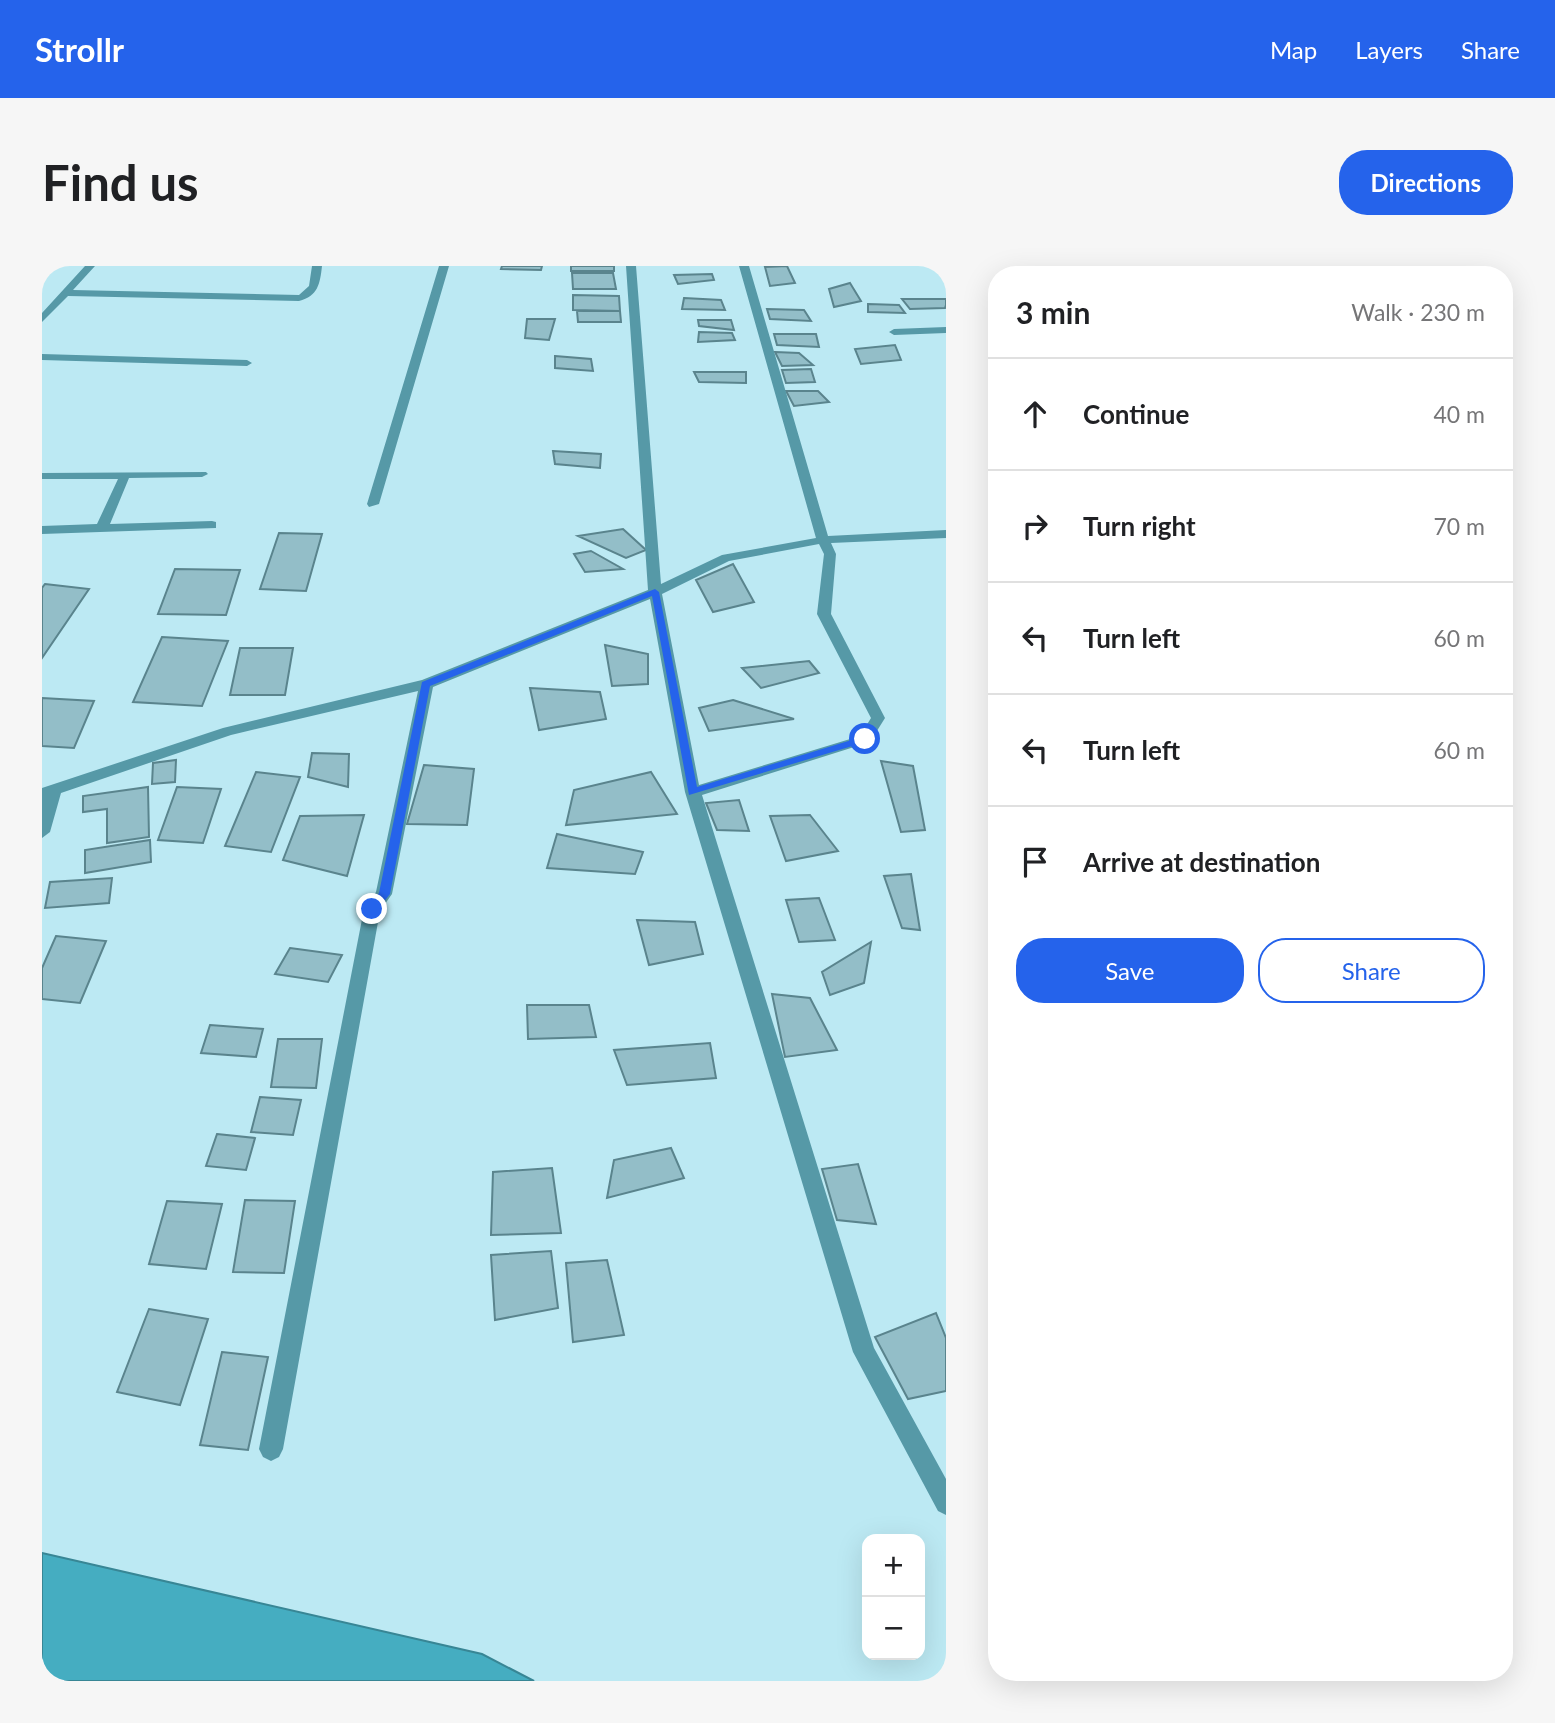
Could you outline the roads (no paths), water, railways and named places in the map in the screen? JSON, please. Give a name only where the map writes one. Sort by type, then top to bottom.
[{"type":"street","points":[[42,319],[90,266]]},
{"type":"street","points":[[66,293],[299,298],[308,296],[313,291],[317,266]]},
{"type":"street","points":[[373,504],[444,266]]},
{"type":"street","points":[[631,266],[655,592],[692,792],[864,1352],[946,1503]]},
{"type":"street","points":[[692,792],[865,739],[878,718],[824,614],[830,554],[823,540],[744,266]]},
{"type":"street","points":[[941,266],[946,273]]},
{"type":"street","points":[[894,332],[946,330]]},
{"type":"street","points":[[42,357],[247,363]]},
{"type":"street","points":[[42,476],[202,474]]},
{"type":"street","points":[[102,528],[125,475]]},
{"type":"street","points":[[42,530],[212,525]]},
{"type":"street","points":[[42,832],[48,792],[228,731],[426,684],[655,592],[726,558],[823,540],[946,534]]},
{"type":"street","points":[[271,1449],[372,909],[384,894],[426,684]]},
{"type":"water","points":[[42,1553],[482,1654],[534,1681],[42,1681]]}]
